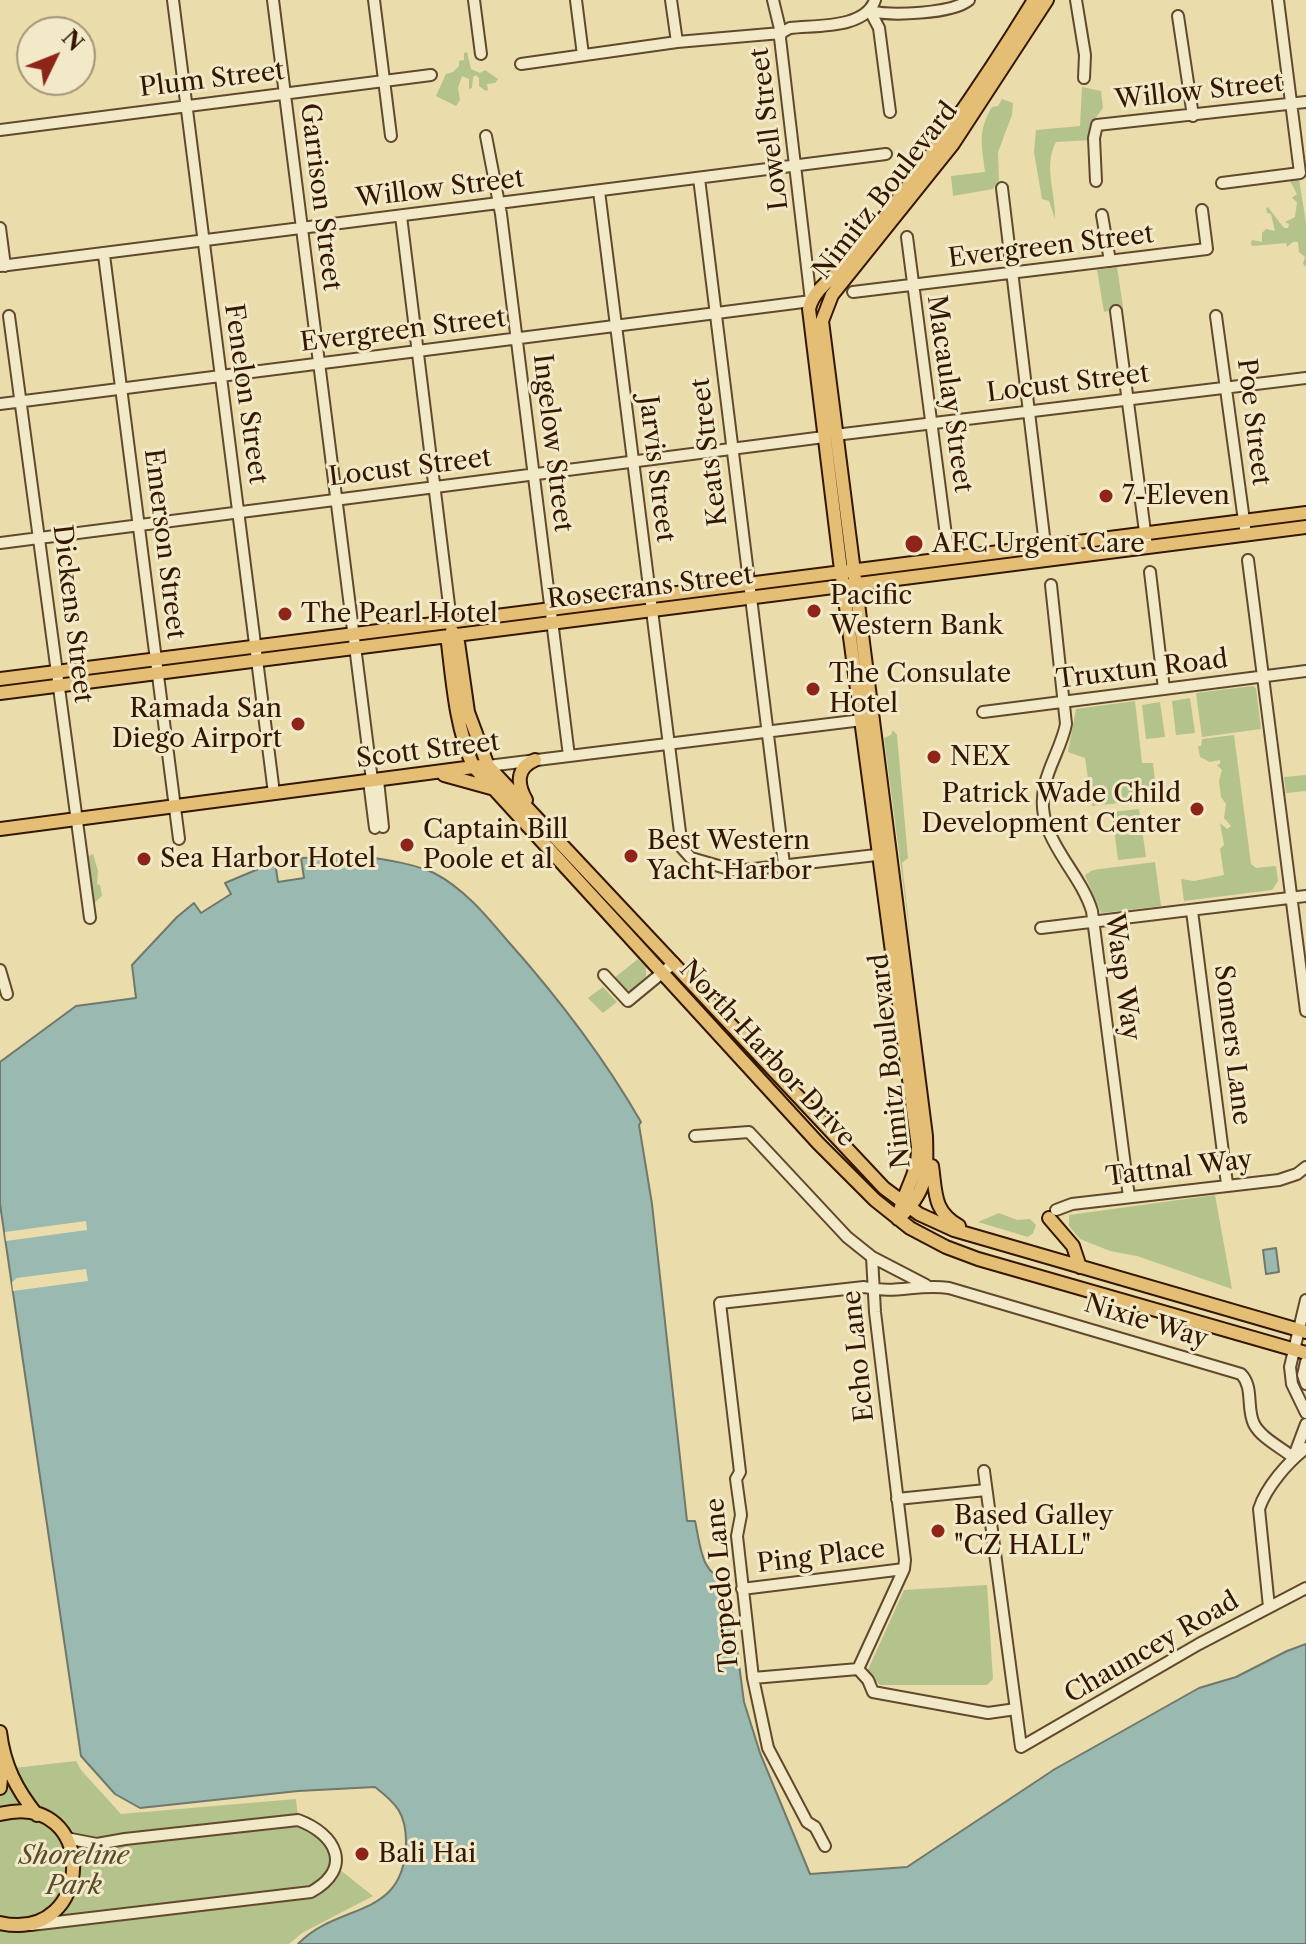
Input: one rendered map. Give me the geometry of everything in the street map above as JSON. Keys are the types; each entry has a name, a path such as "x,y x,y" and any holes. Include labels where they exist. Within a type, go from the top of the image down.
{"main road":[{"name":"Nimitz Boulevard","path":"830,436 812,345 811,301 851,259 926,163 980,87 1034,0"},
{"name":"Nimitz Boulevard","path":"906,1204 921,1192 927,1172 926,1136 862,720 848,570 830,436 823,316 832,295 953,144 1047,0"},
{"path":"811,301 822,335"},
{"name":"Rosecrans Street","path":"0,679 451,621 652,611 849,585 1046,553 1245,528 1306,513"},
{"name":"Rosecrans Street","path":"1245,528 1306,527"},
{"name":"Rosecrans Street","path":"0,693 453,635 650,596 949,558 1046,553"},
{"name":"Nimitz Boulevard","path":"849,585 918,1147 915,1175 898,1219"},
{"name":"North Harbor Drive","path":"451,621 453,635 458,642 470,719 488,766 860,1165 906,1204 938,1223 975,1236 1302,1331"},
{"name":"North Harbor Drive","path":"453,635 448,643 455,706 461,739 473,766 852,1179 898,1219 936,1242 978,1259 1300,1351"},
{"path":"535,760 523,768 519,779 524,797 535,813"},
{"name":"Scott Street","path":"0,829 488,766"},
{"path":"425,774 456,777 493,789"},
{"path":"926,1136 939,1209 948,1220 975,1236"},
{"path":"1052,1214 1073,1246 1080,1267"},
{"path":"0,1732 4,1757 20,1794 37,1815"},
{"path":"0,1788 4,1757"},
{"path":"0,1814 21,1811 54,1824 66,1838 75,1864 71,1892 54,1914 29,1926 0,1923"}],"street":[{"name":"Fenelon Street","path":"173,0 274,793"},
{"name":"Garrison Street","path":"273,0 379,827"},
{"path":"374,0 391,136"},
{"path":"474,0 481,54"},
{"path":"576,0 583,55"},
{"path":"671,0 677,42"},
{"name":"Lowell Street","path":"773,0 781,33 811,301"},
{"path":"872,5 887,15 948,8 969,0"},
{"path":"1076,0 1085,55 1084,78"},
{"path":"1222,183 1300,173 1278,0"},
{"path":"521,64 677,42 781,33 790,28 855,20 872,5"},
{"path":"872,5 879,28 890,112"},
{"path":"1178,16 1193,116"},
{"name":"Plum Street","path":"0,130 431,75"},
{"name":"Willow Street","path":"1096,181 1094,138 1097,125 1306,102"},
{"name":"Ingelow Street","path":"486,136 499,204 569,756"},
{"name":"Willow Street","path":"2,266 886,154"},
{"name":"Keats Street","path":"699,178 784,864"},
{"path":"1002,188 1046,553"},
{"name":"Jarvis Street","path":"599,191 682,848 691,858 736,871 784,864"},
{"name":"Evergreen Street","path":"853,292 1207,249 1202,210"},
{"path":"1102,215 1110,261"},
{"path":"401,216 451,621"},
{"path":"0,228 2,266"},
{"name":"Macaulay Street","path":"907,237 949,558"},
{"name":"Emerson Street","path":"104,255 179,839"},
{"name":"Evergreen Street","path":"0,404 811,301"},
{"path":"1116,311 1146,541"},
{"name":"Dickens Street","path":"9,316 90,918"},
{"name":"Poe Street","path":"1216,316 1245,528"},
{"name":"Locust Street","path":"0,543 732,448 1306,378"},
{"path":"1248,560 1306,1011"},
{"path":"1150,572 1164,689"},
{"name":"Wasp Way","path":"1051,585 1066,724 1062,745 1045,785 1044,808 1048,834 1088,899 1094,922 1129,1197"},
{"name":"Truxtun Road","path":"983,712 1306,671"},
{"name":"Scott Street","path":"488,766 862,720"},
{"path":"784,864 789,867 884,854"},
{"path":"1041,928 1306,896"},
{"name":"Somers Lane","path":"1192,911 1227,1184"},
{"path":"604,975 628,1001 674,963"},
{"path":"0,970 7,994"},
{"name":"Echo Lane","path":"695,1136 749,1132 847,1237 872,1257 904,1569 858,1669"},
{"name":"Tattnal Way","path":"1052,1214 1072,1204 1279,1180 1297,1174 1306,1167"},
{"path":"872,1257 932,1286"},
{"path":"873,1289 884,1292 932,1286"},
{"name":"Nixie Way","path":"932,1286 1079,1324 1241,1374 1247,1381 1252,1422 1294,1458"},
{"name":"Torpedo Lane","path":"825,1846 815,1827 807,1822 768,1748 753,1678 737,1536 741,1515 736,1479 740,1472 720,1303 864,1287 873,1289"},
{"path":"1306,1300 1300,1351 1290,1367 1291,1379 1306,1413"},
{"path":"1306,1362 1303,1375 1306,1384"},
{"path":"1294,1458 1306,1424"},
{"path":"1269,1607 1259,1509 1294,1458 1306,1448"},
{"path":"753,1678 858,1669 873,1692 988,1713 1016,1709 984,1471"},
{"path":"897,1499 986,1490"},
{"name":"Ping Place","path":"742,1589 904,1569"},
{"name":"Chauncey Road","path":"1016,1709 1021,1747 1199,1644 1306,1588"},
{"path":"29,1926 311,1892 323,1886 335,1869 333,1847 323,1832 298,1820 108,1843 66,1838"}],"green space":[{"path":"467,52 471,69 480,73 485,70 498,79 495,83 487,84 486,91 479,86 476,75 469,89 469,79 462,76 458,88 460,100 456,106 436,96 446,74 459,66 459,61 464,60 464,53"},
{"path":"1082,87 1101,91 1103,108 1094,120 1092,140 1056,142 1052,151 1050,170 1055,219 1049,201 1042,199 1034,152 1036,130 1080,126"},
{"path":"1002,99 1013,103 1012,115 998,152 999,180 993,189 953,196 951,176 985,172 982,131 992,107 998,106"},
{"path":"1296,176 1306,223 1306,267 1298,242 1287,247 1286,243 1252,246 1251,243 1252,240 1262,242 1262,233 1266,229 1275,231 1271,214 1267,213 1268,207 1284,228 1288,228 1289,224 1285,222 1295,217 1297,202 1292,198 1297,194 1289,179"},
{"path":"1117,267 1123,307 1104,312 1097,270"},
{"path":"1256,688 1261,729 1202,737 1196,693"},
{"path":"1190,698 1195,733 1176,735 1172,701"},
{"path":"1135,701 1142,763 1153,763 1157,799 1148,800 1145,790 1139,790 1138,801 1092,806 1085,758 1068,752 1076,709"},
{"path":"1160,702 1165,737 1146,739 1142,705"},
{"path":"893,730 897,735 908,858 902,863 912,951 884,738 891,735"},
{"path":"1234,735 1251,864 1256,868 1276,866 1278,881 1272,890 1184,901 1181,879 1194,881 1224,875 1220,823 1227,829 1231,826 1224,818 1226,804 1221,797 1219,781 1222,770 1217,765 1220,760 1210,762 1200,757 1198,746 1201,746 1202,739"},
{"path":"1306,775 1306,791 1286,793 1284,777"},
{"path":"1139,809 1146,857 1118,860 1112,812"},
{"path":"93,854 102,896 93,904 87,857"},
{"path":"1155,862 1161,906 1101,913 1085,875 1093,870"},
{"path":"638,959 646,967 646,976 632,990 625,991 613,979"},
{"path":"603,987 617,1002 603,1013 588,998"},
{"path":"1215,1195 1232,1289 1137,1256 1110,1251 1080,1239 1069,1226 1069,1215"},
{"path":"999,1213 1017,1220 1030,1219 1036,1225 1033,1233 1028,1237 978,1222"},
{"path":"987,1585 993,1679 987,1685 880,1685 867,1672 904,1590"},
{"name":"Shoreline Park","path":"76,1761 121,1814 296,1799 298,1818 318,1828 339,1869 373,1896 302,1933 289,1944 0,1944 0,1796 5,1769"}],"water":[{"path":"362,856 408,864 434,873 473,902 561,1004 611,1073 641,1122 687,1521 695,1521 707,1566 728,1582 744,1702 760,1753 810,1874 907,1867 1055,1769 1199,1688 1236,1677 1306,1644 1306,1944 298,1944 332,1921 382,1898 394,1885 403,1867 406,1832 399,1810 383,1793 375,1787 298,1791 140,1808 115,1794 81,1756 0,1204 0,1062 76,1006 136,998 132,965 194,903 201,913 231,894 225,883 275,862 278,882 304,878 301,858"},
{"path":"1276,1248 1279,1272 1266,1274 1263,1250"}],"pier":[{"path":"86,1221 87,1230 6,1241 5,1232"},
{"path":"86,1269 88,1281 13,1291 12,1282 17,1278"}],"place":[{"name":"7-Eleven","path":"1106,496"},
{"name":"AFC Urgent Care","path":"914,544"},
{"name":"Pacific Western Bank","path":"814,611"},
{"name":"The Pearl Hotel","path":"285,614"},
{"name":"The Consulate Hotel","path":"813,689"},
{"name":"Ramada San Diego Airport","path":"298,724"},
{"name":"NEX","path":"934,757"},
{"name":"Patrick Wade Child Development Center","path":"1197,809"},
{"name":"Captain Bill Poole et al","path":"407,845"},
{"name":"Best Western Yacht Harbor","path":"631,856"},
{"name":"Sea Harbor Hotel","path":"144,859"},
{"name":"Based Galley \"CZ HALL\"","path":"938,1531"},
{"name":"Bali Hai","path":"362,1854"}]}
